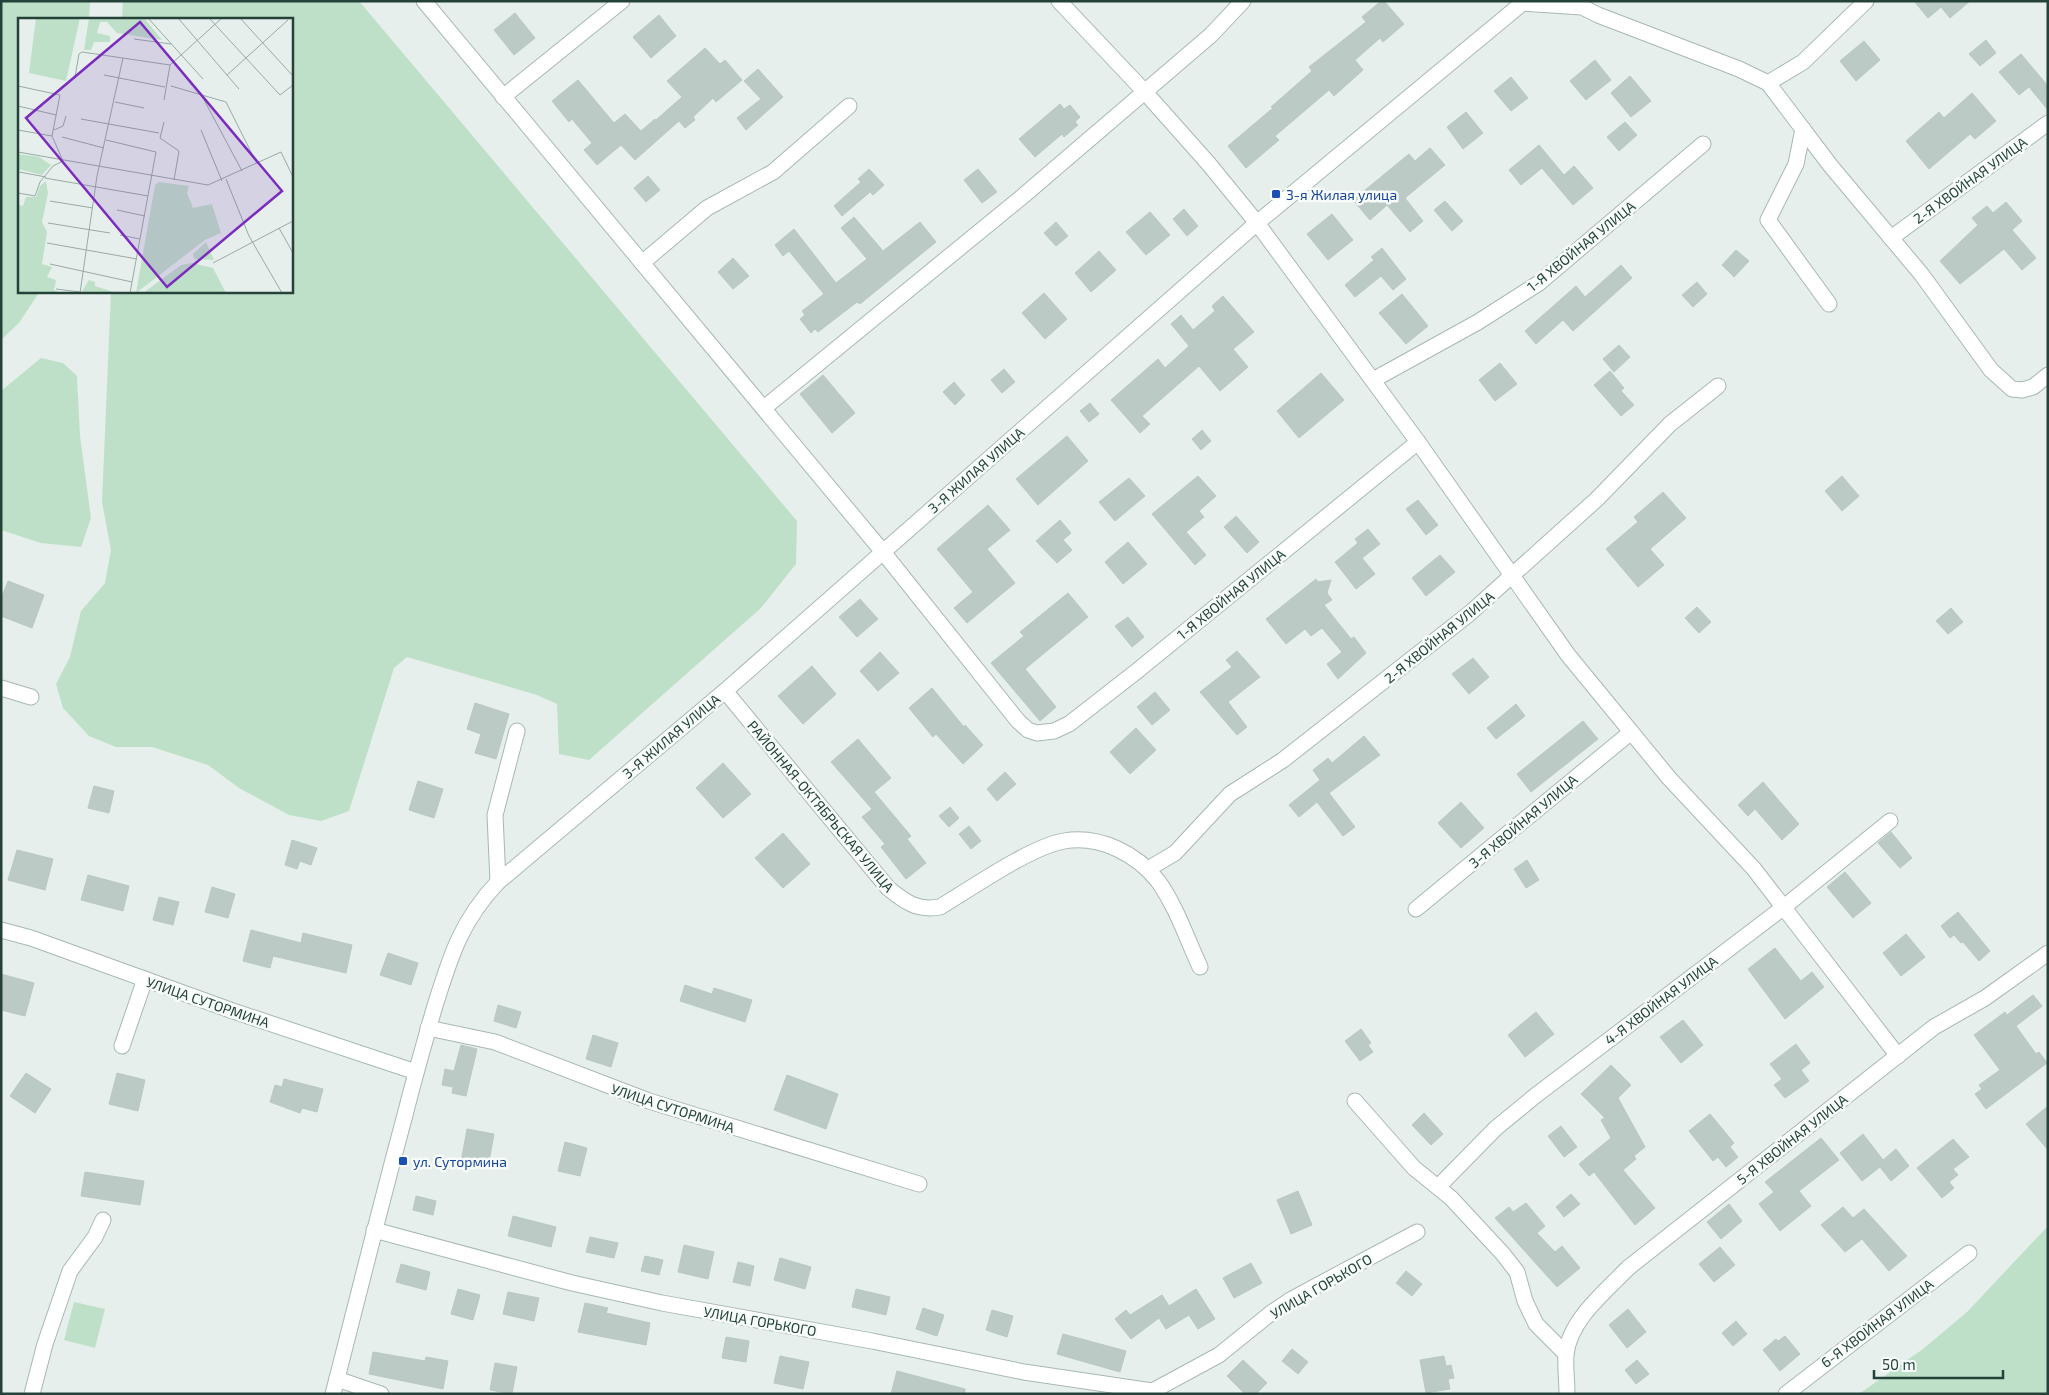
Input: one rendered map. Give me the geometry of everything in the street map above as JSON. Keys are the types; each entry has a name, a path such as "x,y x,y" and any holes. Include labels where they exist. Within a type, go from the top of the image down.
{"street":[{"path":"424,1 883,552"},
{"path":"503,97 622,1"},
{"path":"1059,1 1144,91 1208,164 1257,224 1418,442 1568,655 1630,732 1726,837 1784,907 1898,1056"},
{"path":"764,408 1024,196 1211,35 1243,1"},
{"path":"1768,83 1804,62 1866,1"},
{"path":"1523,2 1582,6 1598,15 1739,69 1768,83 1830,165 1892,238 1991,370 2012,389 2022,390 2033,387 2048,375"},
{"name":"3-Я ЖИЛАЯ УЛИЦА","path":"498,882 725,691 1257,224 1523,2"},
{"path":"642,263 707,208 772,172 849,106"},
{"name":"2-Я ХВОЙНАЯ УЛИЦА","path":"1892,238 2048,123"},
{"path":"1803,129 1796,164 1768,220 1830,304"},
{"name":"1-Я ХВОЙНАЯ УЛИЦА","path":"1373,380 1478,322 1539,283 1703,144"},
{"name":"2-Я ХВОЙНАЯ УЛИЦА","path":"1148,869 1175,853 1230,794 1283,760 1383,683 1513,576 1596,499 1670,424 1718,386"},
{"name":"1-Я ХВОЙНАЯ УЛИЦА","path":"883,552 1018,721 1028,730 1037,733 1054,731 1069,724 1138,671 1418,442"},
{"path":"1,688 31,697"},
{"name":"РАЙОННАЯ-ОКТЯБРЬСКАЯ УЛИЦА","path":"725,691 888,888 915,907 926,909 940,907 1039,849 1064,841 1082,840 1107,844 1135,858 1148,869 1167,897 1200,967"},
{"path":"381,1394 335,1386 416,1072 453,948 467,920 482,898 498,882 495,815 517,731"},
{"name":"3-Я ХВОЙНАЯ УЛИЦА","path":"1416,909 1630,732"},
{"name":"4-Я ХВОЙНАЯ УЛИЦА","path":"1438,1186 1496,1128 1535,1096 1784,907 1890,822"},
{"name":"УЛИЦА СУТОРМИНА","path":"1,930 31,938 416,1072"},
{"name":"5-Я ХВОЙНАЯ УЛИЦА","path":"1566,1354 1575,1330 1586,1314 1628,1268 1934,1027 1985,998 2048,953"},
{"path":"122,1046 145,979"},
{"name":"УЛИЦА СУТОРМИНА","path":"428,1028 495,1042 630,1094 919,1184"},
{"path":"1355,1101 1414,1168 1438,1186 1503,1254 1517,1272 1525,1302 1536,1324 1566,1354 1567,1394"},
{"path":"32,1394 70,1271 95,1237 103,1220"},
{"name":"УЛИЦА ГОРЬКОГО","path":"374,1230 572,1283 662,1303 872,1341 1024,1372 1150,1392 1218,1355 1271,1313 1292,1299 1416,1232"},
{"name":"6-Я ХВОЙНАЯ УЛИЦА","path":"1786,1394 1969,1253"}],"green space":[{"path":"1,1 90,1 89,18 18,18 18,292 39,292 19,323 1,340"},
{"path":"123,1 359,1 797,521 796,564 761,608 589,760 559,754 557,704 537,695 407,657 394,668 349,811 321,821 289,815 239,788 208,765 152,747 116,747 89,736 63,708 56,684 70,657 81,611 105,583 111,550 102,502 111,292 292,292 292,18 122,18"},
{"path":"41,358 63,363 77,376 80,436 91,518 81,547 41,543 1,530 1,391"},
{"path":"2048,1226 2048,1394 1859,1394 1923,1349 1967,1312"},
{"path":"74,1302 105,1309 95,1348 64,1340"}],"building":[{"path":"1381,1 1384,1 1404,24 1383,42 1380,38 1355,60 1363,70 1334,96 1329,90 1275,136 1279,140 1246,168 1228,146 1273,108 1271,107 1312,71 1309,67 1366,22 1362,17"},
{"path":"1914,1 1970,1 1950,18 1941,7 1928,18"},
{"path":"515,13 535,38 514,55 494,30"},
{"path":"659,15 676,36 651,58 633,37"},
{"path":"1986,40 1996,53 1980,66 1969,54"},
{"path":"1864,41 1880,60 1856,81 1840,61"},
{"path":"705,48 720,64 725,60 742,80 716,102 713,98 693,117 695,120 685,128 679,121 635,160 621,145 597,165 584,150 592,143 572,119 569,122 552,101 578,80 614,123 625,114 641,131 682,97 667,81"},
{"path":"2021,54 2048,86 2048,110 2029,87 2019,95 1999,72"},
{"path":"1595,60 1611,80 1586,100 1570,81"},
{"path":"758,69 783,97 746,130 737,118 761,99 744,81"},
{"path":"1630,76 1651,101 1631,117 1611,93"},
{"path":"1511,77 1528,98 1511,111 1494,91"},
{"path":"1972,93 1996,121 1975,139 1970,134 1929,169 1906,141 1939,112 1944,118"},
{"path":"1060,104 1064,109 1070,105 1080,117 1075,122 1078,125 1064,137 1062,134 1035,157 1019,139"},
{"path":"1466,112 1483,133 1463,149 1447,127"},
{"path":"1625,122 1637,135 1619,151 1607,137"},
{"path":"1539,145 1564,175 1574,166 1593,188 1573,205 1542,168 1521,185 1509,170"},
{"path":"1430,148 1445,165 1405,198 1423,221 1410,232 1387,205 1370,220 1353,200 1409,154 1415,161"},
{"path":"869,169 884,185 873,195 870,192 842,216 834,206 861,182 858,179"},
{"path":"978,169 997,192 982,203 964,180"},
{"path":"648,176 660,190 646,202 634,188"},
{"path":"1445,201 1463,221 1452,231 1434,210"},
{"path":"2006,202 2022,221 2012,230 2036,258 2022,270 2004,249 1960,284 1940,261 1978,225 1972,218 1987,206 1993,213"},
{"path":"1184,209 1198,226 1187,236 1173,219"},
{"path":"1150,212 1170,235 1146,255 1126,232"},
{"path":"1332,214 1353,240 1328,260 1307,234"},
{"path":"854,217 883,251 920,222 936,242 860,304 857,302 818,332 815,329 811,333 800,319 805,315 802,311 824,294 789,251 783,256 775,245 794,229 836,283 867,259 841,228"},
{"path":"1056,222 1068,236 1056,246 1044,233"},
{"path":"1382,248 1406,279 1393,290 1381,276 1355,297 1345,285 1374,260 1371,257"},
{"path":"1736,250 1749,261 1734,277 1722,265"},
{"path":"1099,251 1116,270 1091,292 1075,273"},
{"path":"733,258 749,276 733,289 718,272"},
{"path":"1621,265 1632,278 1573,331 1563,320 1536,344 1525,331 1576,286 1585,297"},
{"path":"1697,282 1707,294 1693,307 1682,295"},
{"path":"1044,293 1067,319 1045,339 1022,313"},
{"path":"1402,294 1428,326 1406,344 1379,313"},
{"path":"1223,296 1254,332 1233,349 1248,367 1220,391 1199,366 1142,416 1150,424 1140,433 1111,400 1158,359 1165,368 1189,346 1171,324 1181,315 1193,330 1215,311 1212,306"},
{"path":"1619,345 1630,357 1614,372 1603,359"},
{"path":"1500,363 1517,384 1495,401 1479,380"},
{"path":"1004,369 1015,382 1002,393 991,380"},
{"path":"1610,371 1624,388 1621,391 1634,405 1621,416 1594,385"},
{"path":"1321,373 1344,400 1299,438 1277,411"},
{"path":"823,375 855,413 832,433 800,394"},
{"path":"954,382 965,395 955,405 943,392"},
{"path":"1090,403 1099,414 1089,422 1080,411"},
{"path":"1202,430 1211,441 1201,450 1192,439"},
{"path":"1067,436 1088,461 1038,505 1016,479"},
{"path":"1198,476 1216,496 1199,511 1204,517 1186,532 1206,555 1195,565 1152,514"},
{"path":"1842,476 1859,496 1842,511 1825,491"},
{"path":"1129,478 1145,496 1115,521 1099,502"},
{"path":"1663,492 1686,518 1650,549 1664,565 1638,587 1606,549 1638,522 1634,517"},
{"path":"1418,500 1438,525 1426,535 1406,509"},
{"path":"988,505 1010,530 987,549 1015,583 967,623 954,608 973,592 937,549"},
{"path":"1236,516 1259,542 1247,553 1224,527"},
{"path":"1060,520 1071,533 1063,540 1072,550 1057,563 1036,541"},
{"path":"1368,529 1380,544 1362,558 1375,574 1356,589 1335,562 1358,543 1355,539"},
{"path":"1128,542 1147,564 1123,584 1105,562"},
{"path":"1440,555 1455,572 1426,596 1412,578"},
{"path":"1316,579 1318,582 1331,580 1327,593 1332,600 1324,605 1351,639 1354,637 1366,653 1338,679 1327,664 1342,652 1322,628 1311,636 1305,629 1286,644 1266,619"},
{"path":"8,581 44,595 32,628 1,616 1,599"},
{"path":"1068,593 1088,617 1025,669 1056,707 1040,721 991,663 1024,636 1020,632"},
{"path":"860,599 878,619 857,637 839,617"},
{"path":"1697,607 1711,622 1699,633 1685,618"},
{"path":"1951,608 1963,622 1948,634 1936,621"},
{"path":"1128,617 1144,637 1132,647 1115,626"},
{"path":"1237,651 1260,677 1228,702 1247,727 1237,735 1200,692 1232,667 1226,660"},
{"path":"880,652 899,673 878,691 860,671"},
{"path":"1473,658 1489,677 1469,694 1452,674"},
{"path":"812,666 836,694 803,724 778,696"},
{"path":"932,688 964,727 965,725 983,745 963,764 936,734 933,737 909,708"},
{"path":"1155,692 1170,710 1152,725 1137,707"},
{"path":"475,703 509,714 496,759 475,753 481,734 467,729"},
{"path":"1516,704 1525,716 1496,739 1487,728"},
{"path":"1583,721 1598,739 1531,792 1517,774"},
{"path":"1136,728 1156,750 1130,774 1110,752"},
{"path":"1364,736 1380,755 1329,793 1355,827 1343,836 1317,802 1299,817 1289,805 1320,780 1313,770 1328,758 1332,763"},
{"path":"858,739 891,778 874,792 911,836 907,839 926,863 906,879 881,847 885,844 862,817 872,809 831,762"},
{"path":"723,763 751,794 723,818 696,788"},
{"path":"1005,772 1016,784 997,801 987,789"},
{"path":"418,781 443,789 434,818 409,810"},
{"path":"1763,782 1799,824 1782,840 1755,809 1748,816 1738,805"},
{"path":"94,786 114,791 109,813 88,808"},
{"path":"1461,802 1484,828 1461,848 1438,823"},
{"path":"950,807 959,818 949,827 939,816"},
{"path":"969,826 981,841 971,849 959,834"},
{"path":"1891,832 1912,858 1900,868 1878,843"},
{"path":"783,833 810,864 783,888 755,858"},
{"path":"292,840 317,848 311,865 300,861 297,869 285,865"},
{"path":"17,850 53,859 45,890 8,880"},
{"path":"1527,860 1539,880 1526,888 1514,869"},
{"path":"1845,872 1871,903 1853,918 1827,887"},
{"path":"88,875 129,886 123,911 81,900"},
{"path":"212,887 235,894 228,918 205,912"},
{"path":"159,897 179,902 173,925 153,920"},
{"path":"1958,912 1990,951 1979,961 1963,942 1961,943 1954,935 1950,938 1941,926"},
{"path":"251,930 301,943 303,933 352,945 346,973 273,956 270,968 243,961"},
{"path":"1906,934 1925,957 1901,976 1883,953"},
{"path":"1775,948 1801,981 1812,972 1824,987 1785,1019 1748,969"},
{"path":"388,953 418,963 411,985 380,975"},
{"path":"1,974 34,983 25,1016 1,1010"},
{"path":"685,985 712,994 714,988 752,1000 745,1022 680,1001"},
{"path":"2033,995 2042,1006 2016,1026 2036,1054 2039,1052 2047,1063 1986,1109 1975,1094 1982,1089 1979,1085 2000,1070 1974,1035 2005,1012 2007,1015"},
{"path":"498,1005 521,1012 516,1028 494,1021"},
{"path":"1536,1012 1554,1034 1525,1057 1508,1035"},
{"path":"1683,1020 1703,1045 1681,1063 1660,1037"},
{"path":"1361,1029 1371,1043 1368,1045 1373,1052 1360,1061 1345,1041"},
{"path":"593,1035 618,1043 611,1067 586,1059"},
{"path":"1796,1044 1810,1063 1801,1070 1809,1081 1785,1098 1774,1085 1782,1079 1770,1064"},
{"path":"461,1045 477,1049 466,1096 452,1093 453,1087 442,1085 445,1069 454,1071"},
{"path":"1611,1065 1631,1085 1618,1098 1645,1147 1634,1156 1636,1159 1623,1170 1655,1208 1635,1225 1594,1172 1589,1176 1579,1164 1611,1138 1601,1120 1605,1118 1581,1094"},
{"path":"26,1073 51,1089 35,1113 10,1096"},
{"path":"117,1073 145,1080 138,1111 109,1104"},
{"path":"787,1075 838,1094 826,1129 774,1110"},
{"path":"284,1079 323,1089 317,1112 302,1108 300,1113 270,1102 275,1085 282,1087"},
{"path":"2048,1106 2048,1150 2026,1124"},
{"path":"1424,1113 1443,1134 1431,1145 1412,1125"},
{"path":"1710,1114 1734,1143 1730,1147 1738,1157 1726,1167 1718,1157 1713,1161 1689,1131"},
{"path":"1561,1126 1577,1147 1564,1157 1548,1136"},
{"path":"467,1129 494,1134 488,1167 461,1162"},
{"path":"1863,1134 1883,1160 1896,1149 1909,1166 1891,1181 1880,1167 1862,1181 1840,1153"},
{"path":"1821,1138 1839,1160 1799,1191 1811,1206 1780,1231 1759,1204 1774,1192 1765,1182"},
{"path":"1953,1139 1969,1157 1953,1169 1958,1175 1949,1182 1954,1188 1942,1198 1917,1168"},
{"path":"565,1142 587,1148 580,1176 558,1171"},
{"path":"85,1172 144,1181 140,1205 81,1196"},
{"path":"1298,1191 1312,1225 1291,1234 1277,1200"},
{"path":"1571,1194 1580,1204 1564,1217 1556,1207"},
{"path":"416,1196 436,1201 433,1215 413,1210"},
{"path":"1526,1203 1545,1226 1537,1233 1555,1252 1562,1246 1580,1268 1557,1287 1495,1218 1509,1207 1513,1212"},
{"path":"1729,1204 1742,1221 1721,1239 1707,1222"},
{"path":"1843,1207 1853,1218 1864,1209 1907,1256 1889,1271 1862,1239 1845,1252 1821,1225"},
{"path":"513,1216 556,1227 551,1247 508,1236"},
{"path":"590,1237 618,1243 614,1258 586,1252"},
{"path":"684,1245 714,1252 708,1279 678,1272"},
{"path":"1720,1247 1735,1265 1714,1282 1699,1264"},
{"path":"645,1256 663,1260 659,1275 641,1271"},
{"path":"780,1258 811,1267 805,1289 774,1280"},
{"path":"738,1262 754,1266 750,1286 733,1282"},
{"path":"1251,1263 1262,1283 1234,1298 1223,1278"},
{"path":"401,1264 430,1272 426,1290 396,1282"},
{"path":"1406,1271 1422,1284 1412,1296 1396,1283"},
{"path":"458,1289 480,1295 473,1320 451,1314"},
{"path":"856,1289 890,1297 886,1315 852,1307"},
{"path":"1196,1289 1215,1319 1198,1329 1189,1315 1166,1329 1159,1318 1131,1339 1115,1319 1126,1310 1130,1315 1162,1295 1169,1306"},
{"path":"508,1292 539,1298 534,1321 503,1314"},
{"path":"585,1303 608,1308 606,1313 650,1323 646,1345 578,1332"},
{"path":"923,1308 944,1315 937,1336 916,1329"},
{"path":"1628,1309 1646,1332 1627,1348 1609,1325"},
{"path":"992,1310 1013,1316 1007,1337 986,1330"},
{"path":"1736,1321 1747,1334 1733,1346 1722,1333"},
{"path":"1063,1334 1126,1351 1120,1372 1057,1354"},
{"path":"1785,1336 1800,1354 1780,1371 1763,1350 1776,1339 1778,1341"},
{"path":"726,1337 749,1341 746,1362 722,1358"},
{"path":"1292,1349 1308,1362 1298,1374 1282,1361"},
{"path":"373,1352 425,1361 426,1357 448,1361 443,1389 369,1374"},
{"path":"780,1356 809,1362 803,1389 774,1383"},
{"path":"1444,1356 1446,1366 1451,1365 1454,1378 1448,1379 1450,1389 1426,1393 1420,1360"},
{"path":"1243,1360 1267,1383 1256,1394 1245,1394 1227,1376"},
{"path":"1637,1360 1649,1374 1636,1384 1625,1370"},
{"path":"495,1363 517,1367 512,1394 490,1390"},
{"path":"897,1371 965,1389 965,1394 891,1394"}],"place":[{"name":"3-я Жилая улица","path":"1276,194"},
{"name":"ул. Сутормина","path":"403,1161"}]}
